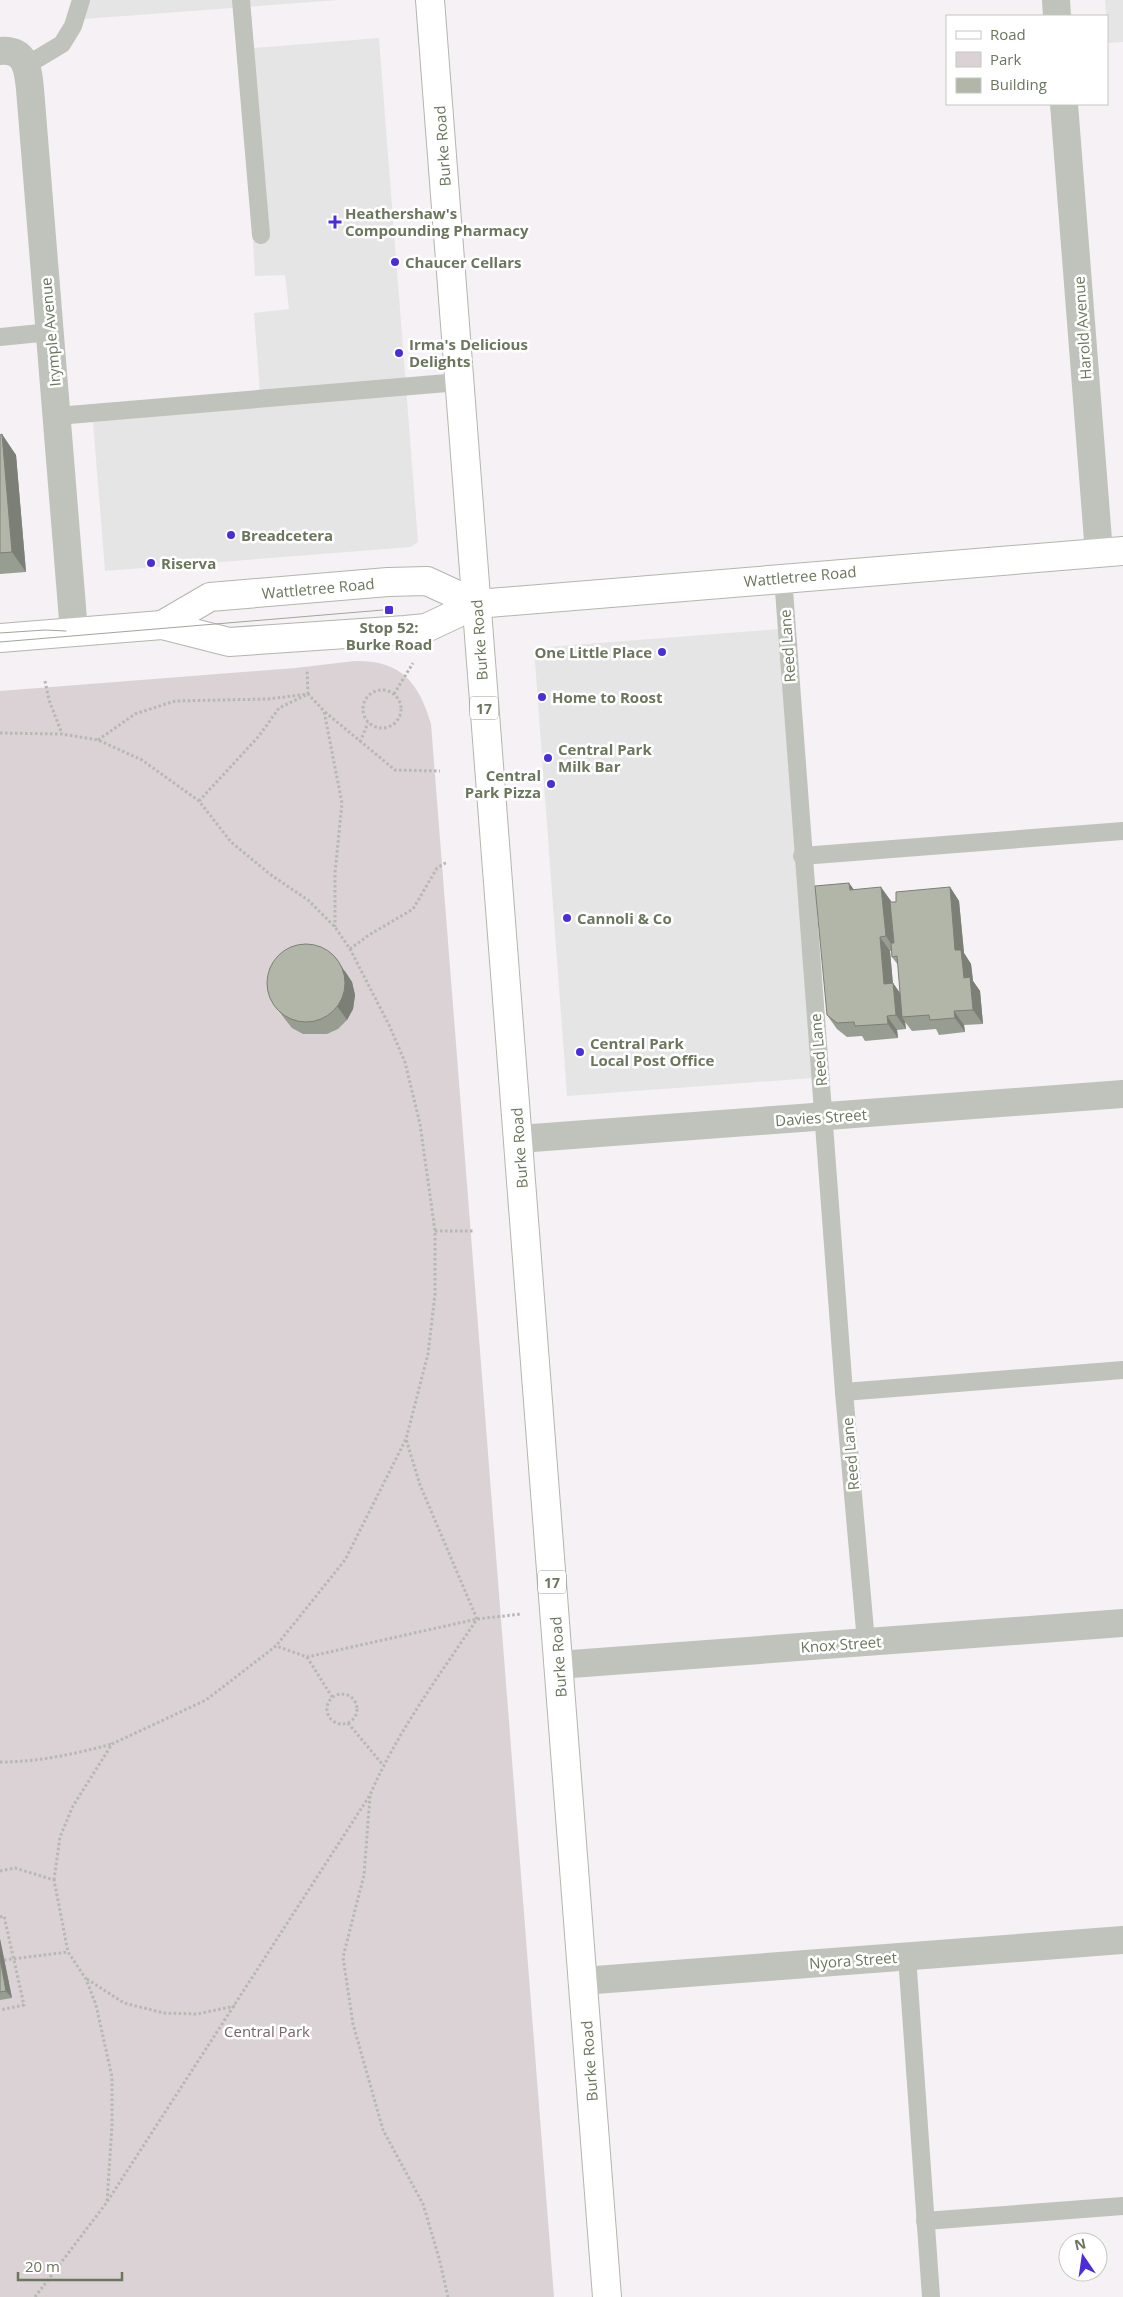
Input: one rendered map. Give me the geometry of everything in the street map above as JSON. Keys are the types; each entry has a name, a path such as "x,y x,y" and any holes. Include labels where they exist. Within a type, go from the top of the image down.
{"main road":[{"name":"Burke Road","path":"430,0 607,2297"},
{"name":"Wattletree Road","path":"0,638 162,625 229,642 426,628 477,604 1111,552"},
{"name":"Wattletree Road","path":"162,625 210,597 388,582 427,580 477,604"}],"street":[{"path":"1056,0 1057,15"},
{"path":"0,51 18,55 27,65"},
{"name":"Irymple Avenue","path":"27,65 74,632"},
{"name":"Harold Avenue","path":"1064,105 1111,552"},
{"name":"Davies Street","path":"519,1140 1123,1094"},
{"name":"Knox Street","path":"558,1665 1123,1623"},
{"name":"Nyora Street","path":"582,1981 1123,1940"}],"lane":[{"path":"27,65 62,44 73,26 81,0"},
{"path":"241,0 260,235"},
{"path":"0,337 50,332"},
{"path":"57,416 459,382"},
{"name":"Reed Lane","path":"782,578 844,1392 866,1642"},
{"path":"802,856 1123,831"},
{"path":"844,1392 1123,1370"},
{"path":"907,1956 931,2297"},
{"path":"925,2221 1123,2206"}],"path":[{"path":"394,694 413,663"},
{"path":"307,666 308,694 324,711 395,770 440,771"},
{"path":"45,680 49,700 62,734"},
{"path":"377,691 394,694 400,704 400,716 397,721 386,728 380,728 368,722 363,711 366,699 377,691"},
{"path":"98,740 136,714 175,700 268,699 308,694"},
{"path":"199,801 259,736 279,708 308,694"},
{"path":"324,711 342,803 335,873 335,928"},
{"path":"360,742 368,722"},
{"path":"0,733 62,734 98,740 142,760 199,801 232,842 271,875 308,900 335,928 350,949 389,1025 405,1062 421,1132 435,1231 435,1294 428,1354 406,1440 345,1560 276,1646 206,1700 112,1744 57,1758 27,1762 0,1762"},
{"path":"350,949 369,934 413,910 437,868 447,862"},
{"path":"435,1231 475,1231"},
{"path":"406,1440 420,1485 477,1619"},
{"path":"276,1646 307,1657 477,1619 554,1611"},
{"path":"35,2297 107,2202 235,2006 370,1795 383,1765 415,1713 477,1619"},
{"path":"307,1657 332,1697"},
{"path":"341,1693 355,1700 357,1710 353,1720 348,1723 334,1722 328,1715 327,1705 332,1697 341,1693"},
{"path":"348,1723 383,1765"},
{"path":"107,2202 112,2126 112,2077 96,2005 86,1979 68,1952 54,1880 60,1837 73,1806 112,1744"},
{"path":"370,1795 364,1876 343,1957 353,2024 383,2130 422,2204 439,2258 448,2297"},
{"path":"0,1871 16,1868 54,1880"},
{"path":"0,1917 4,1916 24,2005 0,2010"},
{"path":"4,1960 68,1952"},
{"path":"86,1979 124,2003 164,2013 197,2014 235,2006"}],"shaded area":[{"path":"81,0 339,0 83,19"},
{"path":"1105,0 1123,0 1123,42 1108,43 1108,15 1106,15"},
{"path":"379,38 418,542 411,547 105,571 93,422 261,407 254,313 289,309 285,275 255,276 253,241 269,239 253,48"},
{"path":"779,629 813,1078 567,1096 534,648"}],"green space":[{"name":"Central Park","path":"355,661 384,665 396,669 405,676 414,685 420,696 431,724 554,2297 0,2297 0,691 295,668"}],"building":[{"path":"2,434 12,552 0,553 0,435"},
{"path":"849,883 850,890 881,887 886,936 880,937 884,984 893,983 896,1015 887,1016 888,1024 855,1026 854,1022 837,1023 827,1015 815,886"},
{"path":"950,887 955,950 961,950 964,978 970,977 973,1010 954,1011 955,1018 930,1020 929,1015 902,1017 897,956 892,957 891,943 894,943 890,902 896,902 896,892"},
{"path":"306,944 321,947 333,956 342,968 345,983 342,998 333,1010 321,1019 306,1022 291,1019 279,1010 270,998 267,983 270,968 279,956 291,947"},
{"path":"0,1958 6,1991 0,1992"}],"tram line":[{"path":"0,642 395,609"},
{"path":"0,633 45,630 66,631"}],"place":[{"name":"Heathershaw's Compounding Pharmacy","path":"335,222"},
{"name":"Chaucer Cellars","path":"395,262"},
{"name":"Irma's Delicious Delights","path":"399,353"},
{"name":"Breadcetera","path":"231,535"},
{"name":"Riserva","path":"151,563"},
{"name":"Stop 52: Burke Road","path":"389,610"},
{"name":"One Little Place","path":"662,652"},
{"name":"Home to Roost","path":"542,697"},
{"name":"Central Park Milk Bar","path":"548,758"},
{"name":"Central Park Pizza","path":"551,784"},
{"name":"Cannoli & Co","path":"567,918"},
{"name":"Central Park Local Post Office","path":"580,1052"}]}
